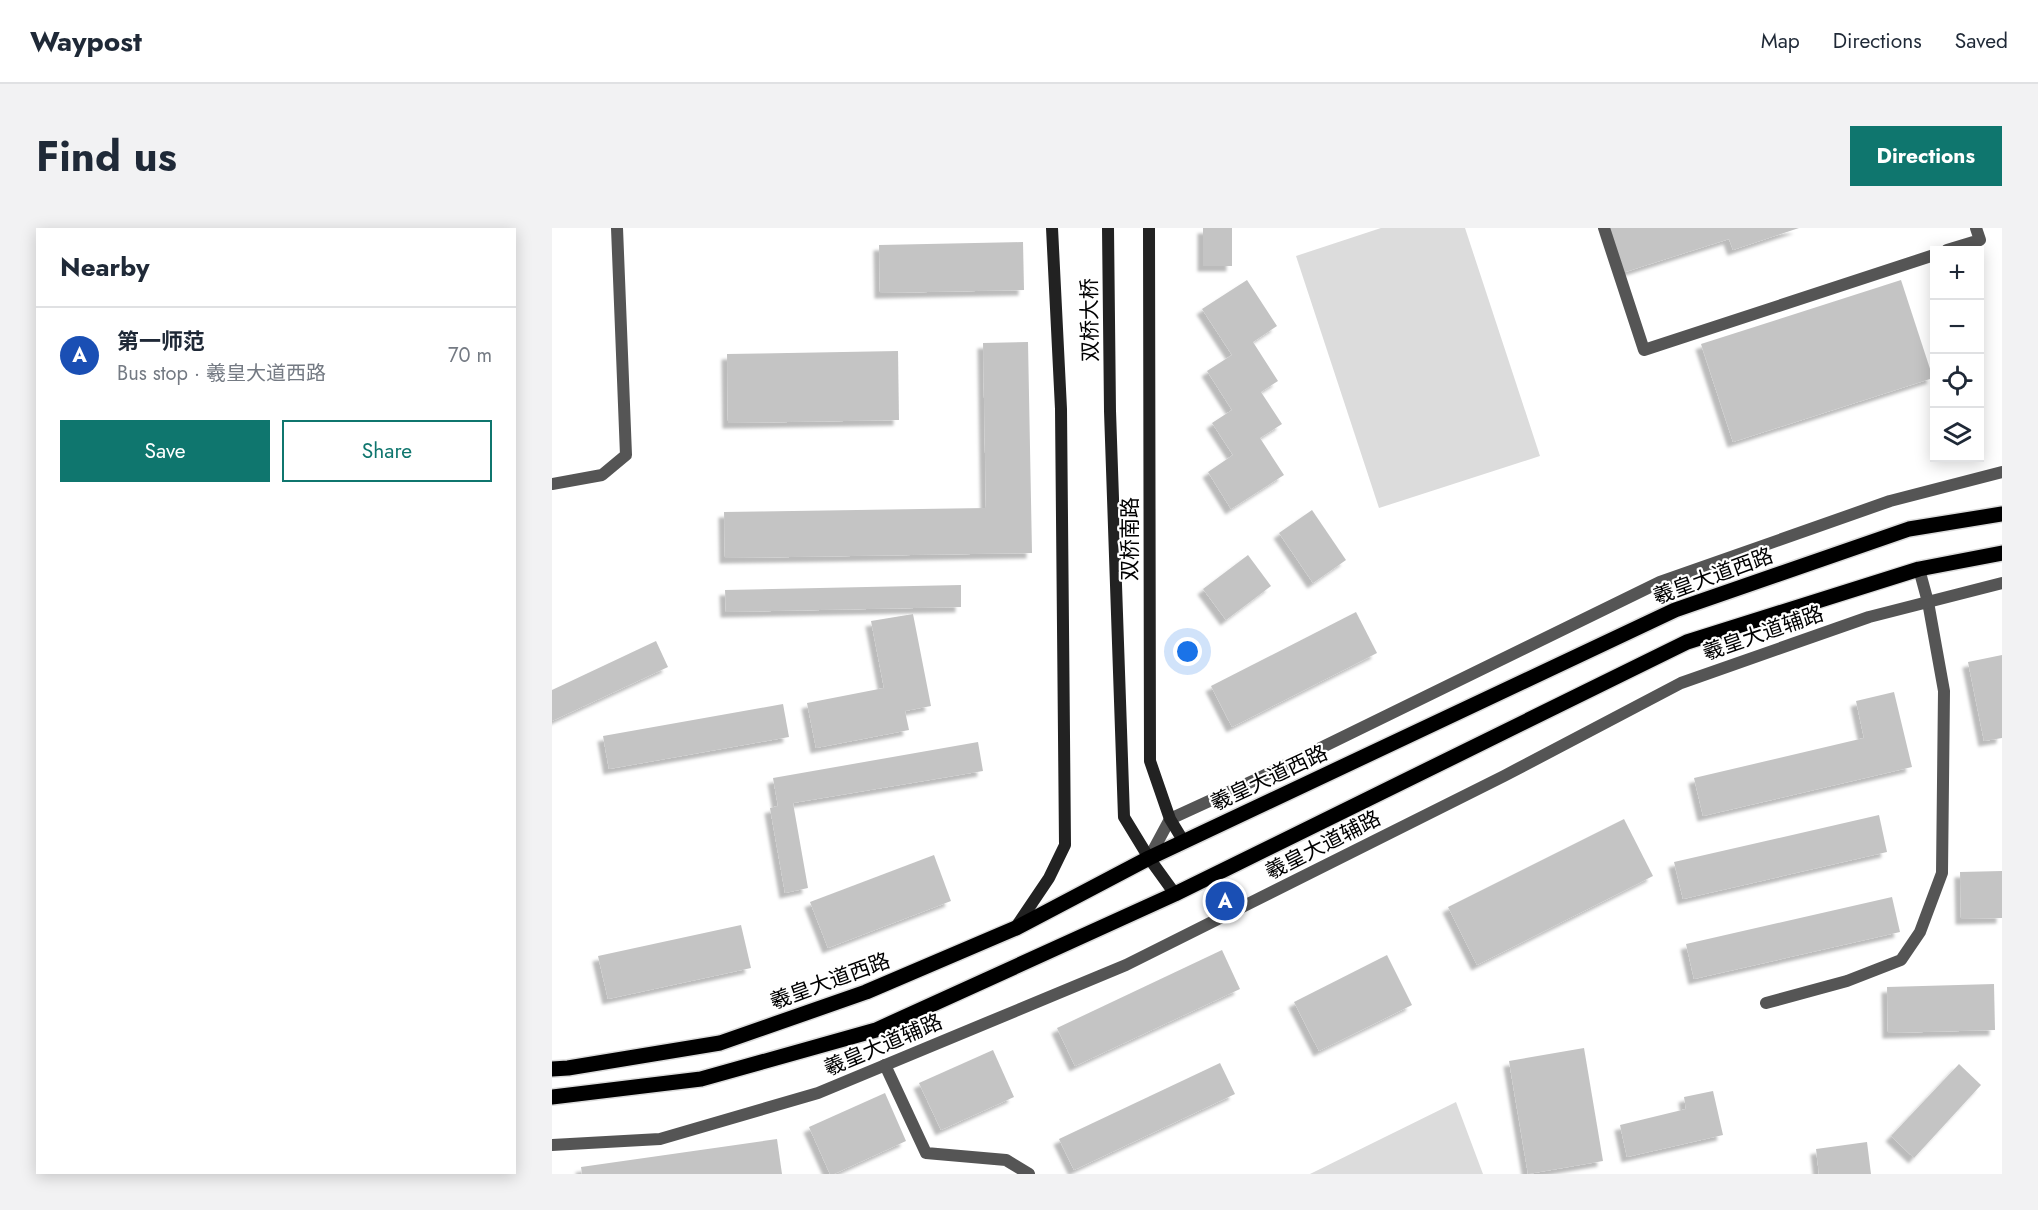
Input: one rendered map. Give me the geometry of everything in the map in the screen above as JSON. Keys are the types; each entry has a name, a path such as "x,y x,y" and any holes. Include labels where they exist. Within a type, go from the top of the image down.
{"main road":[{"name":"羲皇大道西路","path":"552,1069 720,1043 866,992 1016,928 1149,858 1676,610 1910,529 2002,514"},
{"path":"552,1097 701,1079 876,1030 1175,894 1687,642 1919,569 2002,553"}],"street":[{"path":"552,484 602,475 627,455 617,228"},
{"path":"1016,928 1049,878 1065,845 1061,409 1052,228"},
{"name":"双桥大桥","path":"1108,228 1110,411 1124,817 1175,894"},
{"name":"双桥南路","path":"1149,228 1150,761 1170,819 1184,842"},
{"path":"1604,228 1644,350 1930,257"},
{"path":"1960,246 1980,240 1976,228"},
{"path":"1149,858 1170,819 1255,780 1660,582 1890,501 2002,472"},
{"path":"1766,1003 1846,981 1901,960 1920,932 1942,873 1944,691 1928,602 1919,569"},
{"name":"羲皇大道辅路","path":"552,1145 660,1139 818,1093 1126,965 1514,771 1682,683 1869,617 2002,583"},
{"path":"885,1065 927,1153 1006,1160 1029,1174"}],"shaded area":[{"path":"1381,228 1465,228 1540,456 1379,508 1296,256"},
{"path":"1456,1102 1483,1174 1310,1174"}],"building":[{"path":"1203,228 1232,228 1232,266 1203,266"},
{"path":"1607,228 1799,228 1733,250 1729,239 1622,273"},
{"path":"1023,242 1024,290 880,293 879,245"},
{"path":"1247,280 1277,326 1253,342 1278,381 1261,392 1282,424 1260,438 1284,475 1231,509 1208,472 1233,455 1212,423 1232,410 1207,371 1232,355 1202,309"},
{"path":"1901,280 1930,369 1930,379 1733,442 1701,344"},
{"path":"1028,342 1032,553 725,558 724,512 986,508 983,343"},
{"path":"898,351 899,420 728,423 727,354"},
{"path":"1312,510 1346,560 1313,583 1279,533"},
{"path":"1248,555 1271,586 1226,620 1203,589"},
{"path":"961,585 961,607 726,612 725,590"},
{"path":"1356,612 1377,653 1232,727 1211,686"},
{"path":"913,614 931,706 905,711 909,730 816,748 807,703 884,688 871,621"},
{"path":"656,641 668,667 552,721 552,690"},
{"path":"2002,655 2002,738 1984,741 1968,662"},
{"path":"1894,692 1912,767 1703,816 1694,778 1864,738 1856,701"},
{"path":"783,704 789,737 609,769 603,736"},
{"path":"978,742 983,771 793,803 808,888 785,893 770,808 778,806 773,778"},
{"path":"1879,815 1887,852 1683,899 1674,862"},
{"path":"1624,819 1653,876 1477,965 1448,907"},
{"path":"934,855 951,901 828,948 810,902"},
{"path":"2002,871 2002,918 1961,919 1960,872"},
{"path":"1892,897 1900,932 1694,979 1686,944"},
{"path":"741,925 751,968 608,999 598,956"},
{"path":"1222,950 1240,989 1075,1066 1057,1028"},
{"path":"1387,955 1412,1005 1319,1051 1294,1002"},
{"path":"1994,984 1995,1030 1888,1033 1887,987"},
{"path":"1584,1048 1603,1161 1528,1174 1509,1061"},
{"path":"993,1050 1014,1097 941,1130 919,1083"},
{"path":"1220,1063 1235,1094 1074,1170 1059,1139"},
{"path":"1959,1064 1981,1085 1914,1158 1891,1136"},
{"path":"1713,1091 1723,1135 1627,1157 1620,1125 1686,1109 1684,1097"},
{"path":"885,1093 906,1141 830,1174 809,1127"},
{"path":"777,1139 782,1174 582,1174 581,1167"},
{"path":"1867,1142 1871,1174 1819,1174 1816,1149"}],"place":[{"name":"第一师范","path":"1225,901"}]}
